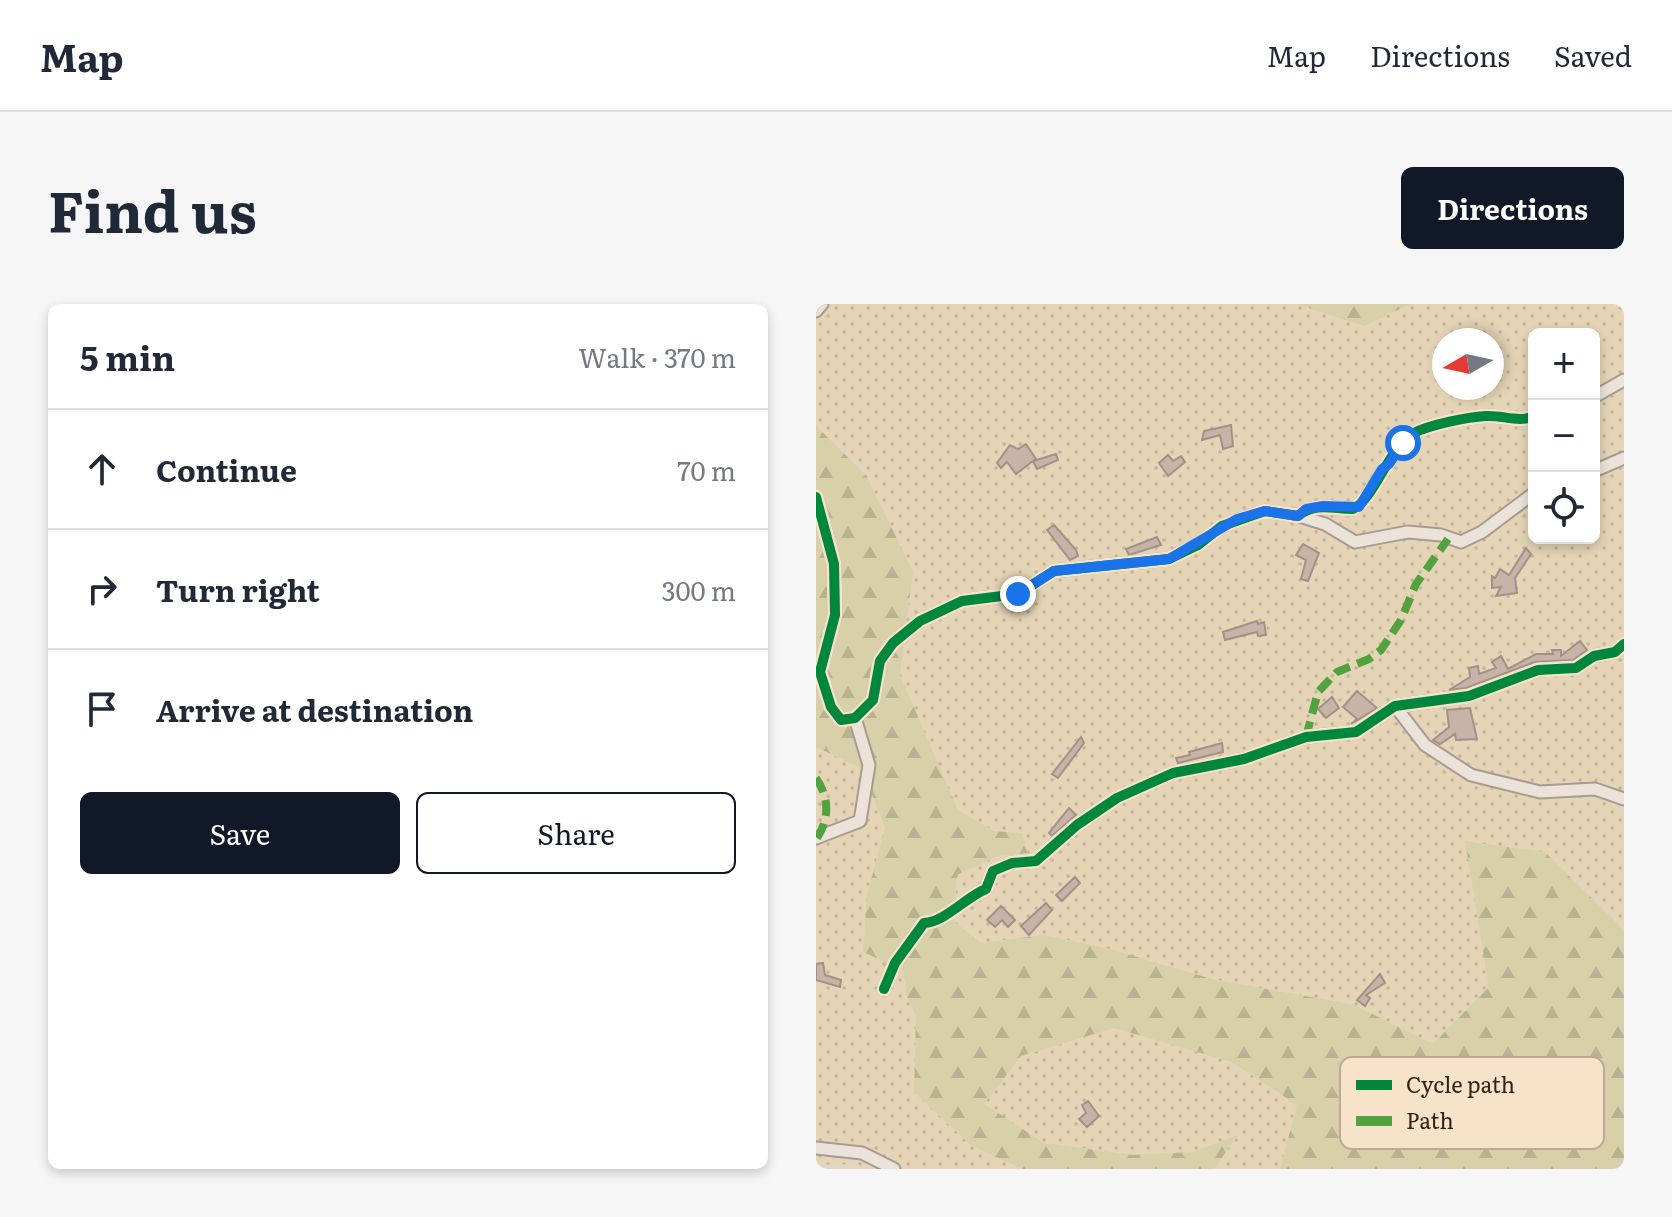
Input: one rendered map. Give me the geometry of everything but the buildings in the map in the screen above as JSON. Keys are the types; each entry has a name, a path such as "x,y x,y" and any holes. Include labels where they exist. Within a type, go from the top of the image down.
{"street":[{"path":"816,311 822,304"},
{"path":"1600,394 1624,380"},
{"path":"1296,515 1323,506 1359,507 1382,469 1407,438 1419,431 1484,416 1528,418"},
{"path":"1600,468 1624,458"},
{"path":"816,497 834,564 835,615 820,672 831,707 841,720 855,718 873,700 880,661 893,643 920,621 962,601 1018,594 1054,571 1169,559 1198,545 1229,522 1265,511 1296,515 1325,524 1355,542 1408,532 1441,535 1461,542 1482,532 1528,498"},
{"path":"884,989 895,963 924,923 932,923 968,896 986,889 993,871 1012,863 1036,861 1077,825 1117,798 1196,766 1244,759 1306,737 1356,732 1395,706 1469,696 1538,670 1576,668 1594,656 1615,652 1624,644"},
{"path":"1395,706 1425,745 1471,775 1540,792 1595,789 1624,799"},
{"path":"816,838 860,821 869,765 855,718"},
{"path":"816,1148 862,1153 894,1169"}],"shaded area":[{"path":"816,304 1296,304 1364,326 1411,304 1624,304 1624,930 1545,852 1489,987 1433,1044 1354,1005 1212,979 1106,948 1044,935 980,943 953,921 957,875 997,856 1028,852 1021,833 994,831 958,810 900,675 913,572 866,475 816,426"},
{"path":"816,747 861,768 885,828 867,895 904,970 907,998 916,1015 914,1092 972,1146 1023,1169 869,1169 856,1164 816,1165"},
{"path":"1114,1028 1232,1062 1297,1105 1280,1169 1214,1169 1236,1136 1192,1152 1133,1155 1044,1143 983,1104 1021,1056"}],"green space":[{"path":"1296,304 1411,304 1364,326"},
{"path":"816,426 866,475 913,572 900,675 958,810 994,831 1022,833 1028,853 997,856 957,875 953,921 981,943 1044,935 1106,948 1212,979 1354,1005 1433,1044 1489,987 1465,841 1545,852 1624,930 1624,1169 1280,1169 1297,1105 1232,1062 1114,1028 1021,1056 984,1104 1044,1143 1133,1155 1192,1152 1238,1135 1214,1169 1023,1169 972,1146 914,1092 916,1015 907,998 903,970 863,952 867,895 885,827 861,768 816,747"}],"marked path":[{"path":"1306,737 1318,692 1337,672 1369,659 1381,650 1401,620 1416,584 1448,539"},
{"path":"816,778 826,808 817,838"}],"cycle path":[{"path":"816,497 834,564 835,615 820,672 831,707 841,720 855,718 873,700 880,661 893,643 920,621 962,601 1018,594 1054,571 1169,559 1198,545 1222,526 1265,511 1298,516 1324,507 1353,509 1368,495 1405,439 1414,433 1469,418 1528,418"},
{"path":"884,989 895,963 924,923 948,914 986,889 993,871 1012,863 1036,861 1077,825 1117,798 1173,773 1244,759 1306,737 1356,732 1395,706 1469,696 1538,670 1576,668 1594,656 1615,652 1624,644"}],"route":[{"path":"1018,594 1054,571 1135,565 1169,559 1198,545 1229,522 1265,511 1298,516 1306,509 1323,506 1359,507 1382,469 1403,443"}]}
